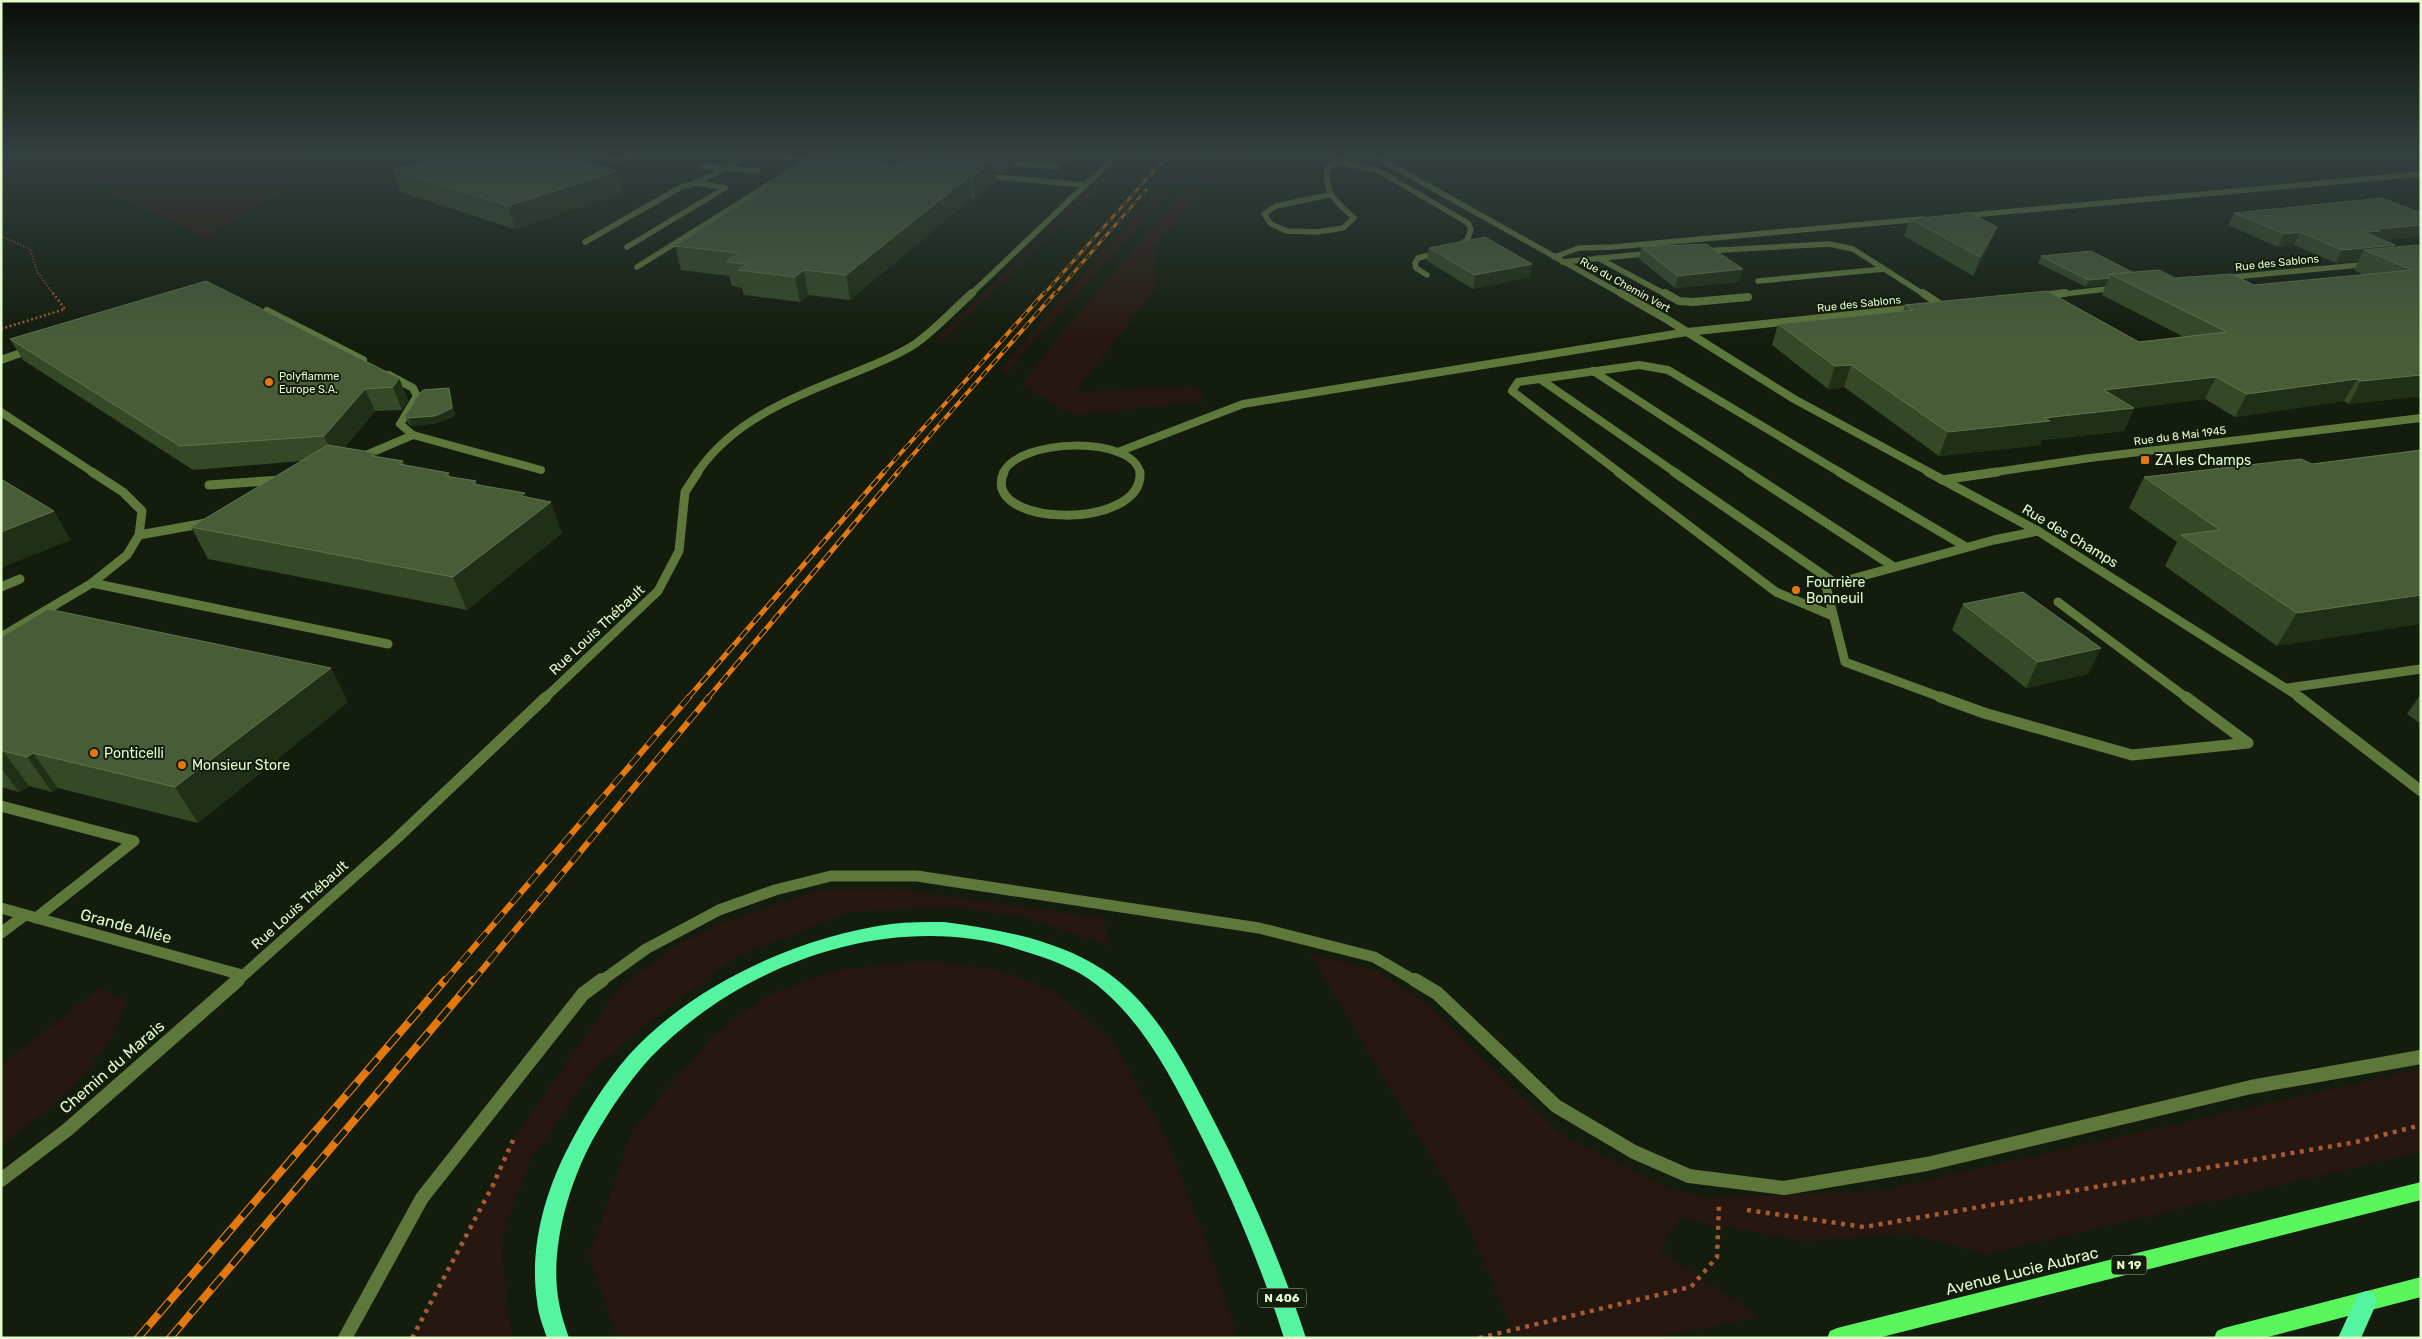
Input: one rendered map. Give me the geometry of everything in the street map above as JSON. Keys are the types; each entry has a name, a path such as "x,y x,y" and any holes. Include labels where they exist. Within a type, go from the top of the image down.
{"highway":[{"name":"N 406","path":"558,1338 548,1306 546,1256 555,1203 568,1166 594,1118 625,1074 656,1040 688,1015 718,993 762,968 799,952 839,940 881,932 930,928 968,930 999,936 1034,946 1061,957 1100,978 1150,1029 1178,1072 1238,1190 1269,1259 1295,1338"},
{"path":"2349,1338 2366,1302"}],"main road":[{"name":"Avenue Lucie Aubrac","path":"1838,1338 2421,1191"},
{"path":"2224,1338 2421,1286"}],"street":[{"path":"585,242 631,215"},
{"path":"627,247 679,215"},
{"path":"637,267 719,215"},
{"name":"Rue Louis Thébault","path":"242,976 395,840 658,591 679,551 686,492 708,457 724,440 790,398 885,360 915,344 980,286 1053,215"},
{"path":"1265,215 1272,224 1287,231 1317,232 1343,228 1354,218 1351,215"},
{"path":"1427,276 1416,268 1415,263 1418,258 1455,248 1467,240 1471,230 1468,222 1457,215"},
{"name":"Rue du Chemin Vert","path":"1481,215 1687,332"},
{"path":"1958,216 1964,215"},
{"path":"1554,257 1579,248 1614,248 1928,219"},
{"path":"1693,251 1829,244 1853,250 1941,305"},
{"path":"1562,262 1664,253"},
{"path":"1598,258 1679,301 1693,302 1748,297"},
{"name":"Rue des Sablons","path":"2215,279 2382,263"},
{"path":"1758,281 1884,269"},
{"path":"2029,297 2127,287"},
{"path":"1931,306 1951,304"},
{"path":"259,307 368,363"},
{"name":"Rue des Sablons","path":"1118,452 1243,404 1687,332 1922,307"},
{"name":"Rue des Champs","path":"1687,332 1794,399 2038,531 2288,688 2419,789"},
{"path":"1,360 42,345"},
{"path":"1833,616 1776,592 1512,391 1518,382 1639,365 1668,370 1966,548"},
{"path":"1593,370 1894,567"},
{"path":"384,372 413,388 417,396 400,424 413,435 541,470"},
{"path":"1540,379 1835,584"},
{"path":"1,412 123,492 142,511 138,535 127,555 92,583 1,637"},
{"name":"Rue du 8 Mai 1945","path":"1942,480 2090,458 2421,418"},
{"path":"374,465 352,461 413,435"},
{"path":"1076,444 1098,446 1118,452 1132,460 1139,470 1140,482 1133,493 1119,503 1100,511 1077,515 1054,515 1032,511 1014,504 1004,494 1000,483 1004,472 1014,461 1046,448 1076,444"},
{"path":"208,485 291,481"},
{"path":"138,535 213,522"},
{"path":"2038,531 1966,548 1826,586 1844,662 1984,713 2132,755 2248,743 2058,602"},
{"path":"1,587 20,579"},
{"path":"92,583 388,644"},
{"path":"2288,688 2421,669"},
{"path":"1,806 134,841 30,917 1,933"},
{"path":"346,1338 422,1198 583,994 646,949 719,910 775,890 831,876 917,876 1148,910 1259,928 1374,957 1437,993 1556,1106 1634,1152 1689,1176 1784,1188 1927,1164 2251,1087 2421,1057"},
{"name":"Grande Allée","path":"1,908 242,976"},
{"name":"Chemin du Marais","path":"1,1180 67,1130 242,976"}],"path":[{"path":"1,236 30,249 38,273 65,309 1,329"},
{"path":"1737,1208 1864,1227 2356,1142 2421,1125"},
{"path":"412,1338 493,1185 514,1138"},
{"path":"1479,1338 1691,1287 1717,1257 1717,1206 1727,1207"}],"shaded area":[{"path":"158,215 243,215 206,239"},
{"path":"1063,215 1071,215 944,339 939,336"},
{"path":"1134,215 1149,215 1052,323 1046,326 1005,375 1001,368"},
{"path":"1163,215 1182,215 1155,247 1155,290 1074,393 1197,386 1205,401 1073,415 1022,385 1056,340"},
{"path":"895,889 1103,918 1110,946 1026,917 951,907 850,912 735,957 640,1029 594,1069 531,1159 501,1237 507,1307 513,1338 415,1338 514,1138 620,987 680,943 723,923 819,890"},
{"path":"1310,953 1377,971 1431,1007 1561,1135 1672,1190 1709,1197 1879,1191 2421,1069 2421,1152 1986,1254 1907,1233 1805,1241 1680,1218 1660,1251 1759,1317 1652,1338 1516,1338 1460,1206"},
{"path":"926,961 998,970 1055,991 1115,1045 1168,1142 1211,1255 1238,1338 618,1338 589,1256 633,1130 711,1038 768,995 839,970"},
{"path":"100,988 127,1002 108,1044 72,1088 1,1147 1,1065"}],"building":[{"path":"723,215 921,215 846,275 804,270 795,277 738,270 747,264 726,262 739,253 675,246"},
{"path":"1945,215 1975,215 1997,227 1980,257 1910,219"},
{"path":"2240,215 2421,215 2421,225 2376,229 2380,231 2364,232 2395,245 2342,250 2300,232 2284,234"},
{"path":"1485,237 1532,264 1475,275 1429,248"},
{"path":"1706,244 1743,269 1678,276 1641,247"},
{"path":"2418,245 2421,247 2421,375 2361,381 2357,379 2247,394 2216,377 2104,390 2134,408 2044,418 2050,421 1948,432 1851,365 1835,366 1778,324 1913,310 1905,305 2047,291 2139,342 2227,332 2110,274 2159,270 2175,278 2231,274 2254,285 2412,270 2364,250"},
{"path":"2091,251 2132,272 2110,274 2109,278 2089,280 2041,256"},
{"name":"Polyflamme Europe S.A.","path":"206,281 399,378 393,387 365,389 324,436 180,446 10,339"},
{"path":"449,388 452,408 435,416 408,418 405,416 415,401 413,401 423,390"},
{"path":"328,445 376,453 372,456 403,461 399,464 449,473 445,476 476,481 473,484 525,493 521,496 551,502 453,577 191,527"},
{"path":"2421,450 2421,595 2297,613 2181,535 2220,530 2144,477 2301,459 2312,464"},
{"path":"1,479 54,511 1,532"},
{"path":"2023,592 2101,648 2038,662 1963,604"},
{"path":"48,609 331,668 175,787 33,753 27,757 1,752 1,637"}],"railway":[{"path":"1043,295 1114,215"},
{"path":"1054,295 1124,215"},
{"path":"883,473 1044,293"},
{"path":"897,473 1055,293"},
{"path":"688,698 884,472"},
{"path":"708,698 898,472"},
{"path":"444,982 689,697"},
{"path":"472,982 709,697"},
{"path":"138,1338 445,980"},
{"path":"170,1338 473,980"}],"place":[{"name":"Polyflamme Europe S.A.","path":"269,382"},
{"name":"ZA les Champs","path":"2145,460"},
{"name":"Fourrière Bonneuil","path":"1796,590"},
{"name":"Ponticelli","path":"94,753"},
{"name":"Monsieur Store","path":"182,765"}]}
